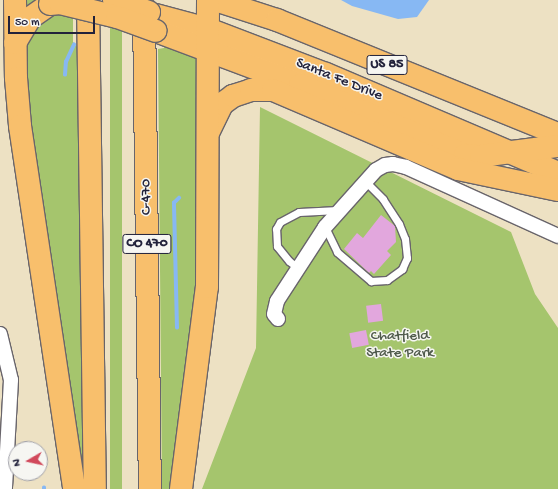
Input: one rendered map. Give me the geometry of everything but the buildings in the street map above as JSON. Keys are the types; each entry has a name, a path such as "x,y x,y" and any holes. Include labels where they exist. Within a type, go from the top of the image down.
{"highway":[{"path":"3,0 8,14 24,157 56,350 74,489"},
{"path":"15,0 16,78"},
{"path":"88,0 95,489"},
{"name":"Santa Fe Drive","path":"114,0 208,40 326,74 510,151 558,173"},
{"path":"180,489 207,287 208,0"},
{"name":"US 85","path":"215,0 277,20 558,134"},
{"path":"261,0 277,20"},
{"path":"15,44 30,18 50,4 60,3 117,17 152,15"},
{"name":"C-470","path":"150,489 152,15"},
{"path":"207,136 222,104 233,96 251,90 272,90 458,169 558,190"},
{"path":"510,151 558,146"}],"street":[{"path":"278,319 274,314 277,301 325,227 376,170 394,164 558,236"},
{"path":"0,334 6,384 5,489"}],"lane":[{"path":"325,227 337,252 371,281 387,280 402,269 407,258 402,231 383,199 366,182"},
{"path":"298,268 288,261 277,246 276,229 280,222 299,212 340,210"}],"green space":[{"path":"23,0 73,0 73,42 77,47 78,70 83,475 31,142 23,48"},
{"path":"110,0 122,0 122,489 110,489"},
{"path":"169,21 203,23 201,254 173,489 162,489 158,49 164,48"},
{"name":"Chatfield State Park","path":"260,107 511,232 535,294 558,328 558,489 202,489 256,348"}],"water":[{"path":"341,0 429,0 417,17 398,19 352,6"}],"waterway":[{"path":"65,75 66,62 74,45"},
{"path":"177,328 174,203 179,198"}]}
